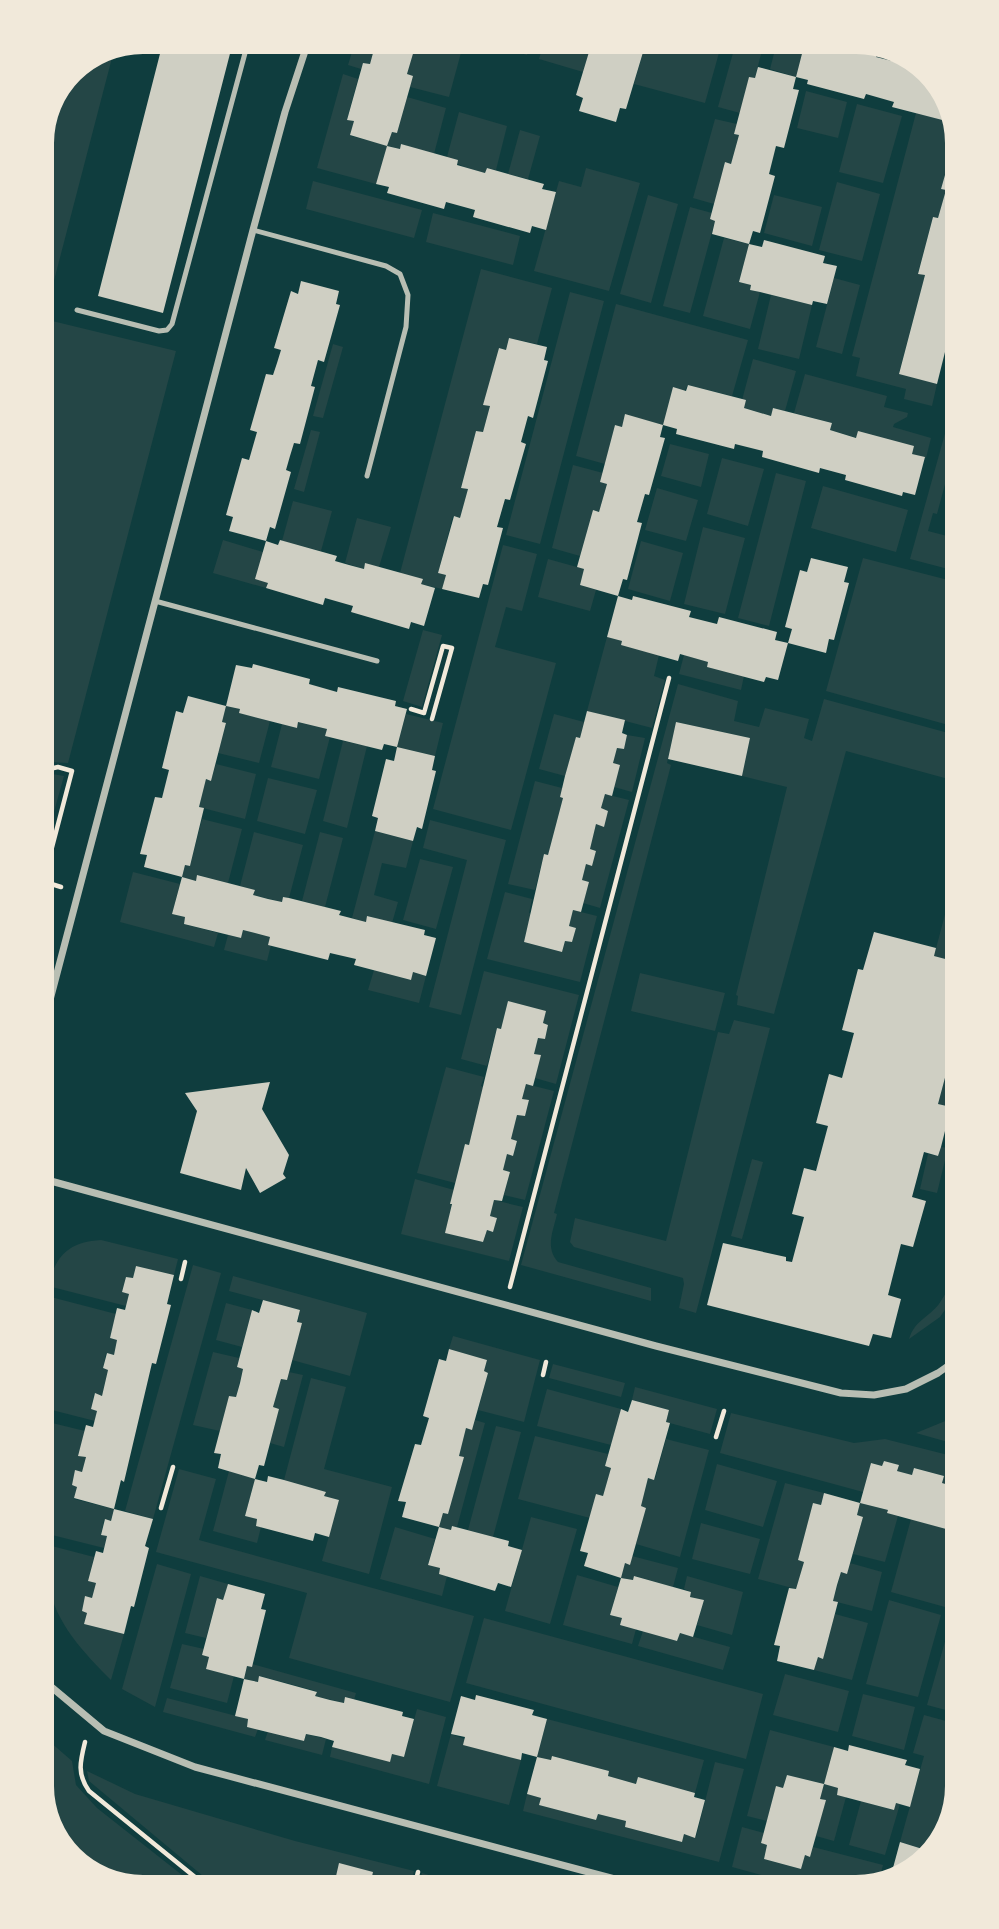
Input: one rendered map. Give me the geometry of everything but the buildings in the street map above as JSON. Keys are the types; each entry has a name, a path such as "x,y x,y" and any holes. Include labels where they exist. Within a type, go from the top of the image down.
{"street":[{"path":"54,985 253,230 285,112 304,54"},
{"path":"54,1182 841,1394 874,1395 906,1389 945,1368"},
{"path":"54,1689 104,1731 195,1767 600,1875"}],"lane":[{"path":"77,310 159,331 167,330 172,324 245,54"},
{"path":"253,230 386,267 400,274 408,295 405,327 368,477"},
{"path":"155,601 377,661"}],"path":[{"path":"411,709 424,713 443,646 452,648 432,719"},
{"path":"505,1305 669,678"},
{"path":"54,768 72,771 54,842"},
{"path":"181,1279 185,1262"},
{"path":"543,1375 546,1362"},
{"path":"716,1437 724,1411"},
{"path":"161,1507 173,1467"},
{"path":"79,1769 80,1779 89,1791 192,1875"}],"shaded area":[{"path":"351,54 373,54 370,64 364,63 361,69 348,65"},
{"path":"413,54 461,54 449,97 410,87 412,76 407,74"},
{"path":"540,54 588,54 583,72 539,59"},
{"path":"643,54 719,54 705,103 634,84"},
{"path":"733,54 761,54 755,78 749,78 740,113 718,107"},
{"path":"774,54 802,54 796,77 770,69"},
{"path":"111,61 54,281 54,137 57,120 73,89 85,76"},
{"path":"343,74 358,79 347,119 354,121 351,136 387,145 392,132 397,133 407,97 446,108 434,154 401,144 400,149 388,146 376,184 317,168"},
{"path":"806,91 847,102 838,138 797,128"},
{"path":"857,104 902,116 883,183 839,172"},
{"path":"459,112 507,126 496,170 487,168 485,173 460,165 447,157"},
{"path":"916,113 941,120 945,143 945,175 941,189 945,190 945,194 938,218 933,217 918,273 925,275 899,373 937,384 932,406 904,399 906,389 856,376 860,358 852,356"},
{"path":"715,119 737,124 734,134 739,135 731,164 725,162 714,204 693,198"},
{"path":"520,130 540,136 528,179 508,174"},
{"path":"586,168 640,183 609,291 534,271 559,181 581,187"},
{"path":"313,181 422,210 414,238 306,209"},
{"path":"837,182 880,194 862,261 819,250"},
{"path":"648,195 678,204 651,303 620,294"},
{"path":"774,195 822,207 812,246 764,233"},
{"path":"690,207 712,213 715,221 690,313 663,306"},
{"path":"433,213 520,236 513,265 426,242"},
{"path":"724,238 749,244 739,282 751,285 750,290 760,292 750,329 703,316"},
{"path":"481,269 552,288 537,344 509,338 506,350 499,348 484,405 490,406 483,432 476,431 461,487 468,489 460,518 453,516 438,573 446,575 442,589 421,584 400,573"},
{"path":"834,278 860,285 842,354 816,347"},
{"path":"570,292 604,301 540,544 506,535"},
{"path":"771,295 812,305 799,359 758,349"},
{"path":"616,304 748,340 732,396 688,385 663,425 626,415 622,427 615,425 605,464 576,456"},
{"path":"54,321 176,351 68,763 54,762"},
{"path":"333,344 343,347 323,418 313,416"},
{"path":"753,359 796,371 785,411 773,408 771,416 744,408 742,400"},
{"path":"805,374 887,396 884,407 908,413 907,417 893,427 931,438 926,458 830,430 832,423 794,413"},
{"path":"311,430 320,432 304,492 294,489"},
{"path":"945,434 945,484 937,514 933,513 928,531 945,535 945,568 910,559"},
{"path":"670,444 709,454 701,487 661,476"},
{"path":"722,458 764,469 748,526 707,514"},
{"path":"573,465 603,473 607,484 599,512 593,510 580,556 552,548"},
{"path":"776,473 806,481 769,626 738,618"},
{"path":"823,486 908,510 896,552 811,528"},
{"path":"657,488 698,500 686,541 645,530"},
{"path":"293,501 332,511 321,551 282,541"},
{"path":"357,518 391,527 379,567 365,564 364,569 345,563"},
{"path":"703,527 745,538 725,614 684,604"},
{"path":"223,540 263,552 268,583 266,588 213,573"},
{"path":"641,541 683,553 670,601 628,589"},
{"path":"503,545 537,554 522,611 506,607 495,647 556,663 511,830 433,809"},
{"path":"863,558 945,579 945,724 826,691"},
{"path":"548,559 584,569 580,585 596,590 590,611 538,597"},
{"path":"423,630 442,635 422,707 403,701"},
{"path":"607,637 622,641 622,645 659,655 654,676 665,680 652,728 587,711"},
{"path":"684,655 708,662 707,667 744,676 741,690 679,674"},
{"path":"678,684 738,701 734,721 759,727 765,708 809,719 804,738 812,741 824,699 945,732 945,778 846,751 774,1014 737,1005 736,995 787,787 742,776 750,738 676,722 667,763 671,765 554,1213 557,1214 551,1239 552,1251 558,1262 651,1288 651,1301 521,1265"},
{"path":"226,706 240,709 240,713 270,721 259,763 218,753 226,724 222,722"},
{"path":"406,714 443,723 435,756 397,747"},
{"path":"554,714 584,722 580,738 576,738 565,776 539,769"},
{"path":"298,722 327,729 325,736 330,737 319,779 271,767 282,724 297,728"},
{"path":"627,735 645,738 632,792 614,787 613,763 617,748 624,749"},
{"path":"343,741 367,746 347,828 323,821"},
{"path":"216,764 256,774 245,819 199,807 206,779 211,780"},
{"path":"54,774 64,776 54,812"},
{"path":"268,778 317,790 305,834 257,821"},
{"path":"535,781 562,788 563,798 548,855 544,854 535,890 508,884"},
{"path":"605,794 629,800 600,908 583,903 589,882 582,880 586,864 592,866 596,851 590,849 596,824 603,826 601,808"},
{"path":"202,819 242,829 228,883 198,875 196,881 182,877 185,865 190,866"},
{"path":"430,820 506,840 461,1015 429,1007 467,860 423,848"},
{"path":"375,831 413,841 406,868 382,863 374,895 398,902 392,923 368,916 366,922 352,918"},
{"path":"254,832 303,845 289,898 283,897 282,902 253,895 254,890 240,886"},
{"path":"320,832 343,838 325,907 302,901"},
{"path":"420,859 453,867 436,929 403,920"},
{"path":"133,872 180,884 172,914 185,917 184,924 218,933 214,947 120,922"},
{"path":"505,892 532,899 524,942 562,952 565,941 572,942 576,928 569,926 573,910 597,916 580,982 487,959"},
{"path":"945,914 945,959 934,956"},
{"path":"243,930 270,937 267,961 224,950 228,935 241,938"},
{"path":"374,970 410,980 413,972 426,976 419,1003 368,990"},
{"path":"484,971 579,995 556,1084 535,1078 540,1055 534,1054 538,1038 545,1039 548,1025 543,1023 545,1011 508,1001 501,1029 497,1028 487,1066 461,1059"},
{"path":"640,973 725,993 715,1031 631,1011"},
{"path":"734,1020 770,1028 696,1313 679,1308 683,1278 574,1247 570,1242 575,1218 666,1241 718,1032 729,1034"},
{"path":"446,1067 484,1077 481,1086 484,1087 469,1145 465,1144 455,1183 417,1173"},
{"path":"945,1078 945,1106 938,1104"},
{"path":"526,1084 554,1091 525,1200 504,1195 510,1172 503,1170 507,1154 513,1156 517,1142 511,1139 517,1115 525,1116 529,1101 522,1099"},
{"path":"941,1147 945,1148 945,1160 937,1193 920,1189 928,1154 938,1156"},
{"path":"752,1159 763,1162 742,1239 731,1236"},
{"path":"415,1179 454,1190 446,1233 483,1242 487,1230 493,1232 497,1218 490,1216 494,1200 523,1207 509,1261 401,1234"},
{"path":"101,1240 178,1259 174,1275 136,1266 133,1278 126,1277 122,1291 129,1294 126,1306 54,1288 54,1269 65,1252 90,1241"},
{"path":"193,1265 221,1273 153,1519 125,1511"},
{"path":"233,1276 367,1313 350,1376 292,1360 300,1310 229,1291"},
{"path":"945,1293 945,1310 940,1317 909,1339 918,1323 939,1304"},
{"path":"54,1298 116,1314 110,1338 117,1340 114,1355 106,1353 103,1368 108,1370 102,1396 94,1394 91,1409 97,1411 95,1421 54,1411"},
{"path":"226,1303 252,1310 242,1347 216,1340"},
{"path":"453,1336 540,1360 524,1422 478,1410 488,1373 484,1371 487,1360 449,1349"},
{"path":"213,1352 239,1358 237,1367 243,1369 236,1397 229,1396 220,1431 193,1425"},
{"path":"553,1364 625,1383 621,1397 549,1378"},
{"path":"289,1372 303,1375 284,1447 270,1443 279,1409 273,1407 281,1379 287,1380"},
{"path":"311,1378 346,1387 324,1469 392,1487 369,1574 322,1561 339,1500 324,1496 325,1492 284,1480"},
{"path":"635,1387 717,1409 710,1434 666,1422 669,1410 632,1400"},
{"path":"547,1389 621,1409 611,1445 537,1426"},
{"path":"731,1413 854,1443 885,1439 945,1454 945,1484 942,1483 944,1476 915,1468 912,1475 897,1471 898,1465 884,1461 882,1466 871,1463 863,1492 720,1453"},
{"path":"475,1420 485,1423 457,1527 452,1526 451,1530 439,1527 443,1513 448,1514 463,1458 459,1456 466,1428 472,1429"},
{"path":"945,1421 945,1441 916,1433"},
{"path":"54,1423 85,1431 78,1455 86,1457 82,1472 75,1471 72,1485 77,1487 74,1499 114,1509 111,1521 104,1520 101,1535 107,1536 104,1548 54,1536"},
{"path":"496,1426 521,1432 493,1537 468,1530"},
{"path":"535,1436 608,1454 605,1466 611,1468 603,1496 596,1494 590,1518 518,1499"},
{"path":"666,1439 709,1450 680,1557 636,1544 646,1508 641,1506 648,1478 655,1479"},
{"path":"717,1464 777,1481 763,1527 705,1510"},
{"path":"179,1469 216,1479 199,1540 474,1616 450,1702 289,1658 307,1593 156,1552"},
{"path":"229,1471 255,1479 245,1516 257,1519 256,1525 261,1527 257,1543 213,1531"},
{"path":"785,1483 824,1493 821,1505 813,1504 798,1560 804,1562 796,1589 758,1579"},
{"path":"860,1503 888,1510 888,1513 898,1516 885,1562 853,1554 863,1517 857,1515"},
{"path":"531,1517 577,1529 550,1624 505,1611"},
{"path":"911,1519 945,1529 945,1607 891,1592"},
{"path":"701,1523 760,1539 750,1574 692,1559"},
{"path":"395,1527 435,1539 428,1564 440,1568 439,1574 447,1576 442,1596 380,1579"},
{"path":"54,1547 94,1557 88,1581 96,1583 92,1598 85,1597 82,1611 87,1613 84,1624 124,1634 111,1680 81,1648 54,1603"},
{"path":"632,1556 678,1568 673,1587 635,1576 633,1580 621,1578 625,1563 630,1564"},
{"path":"850,1563 882,1572 872,1611 833,1601 841,1572 847,1573"},
{"path":"157,1564 191,1574 155,1707 122,1689"},
{"path":"577,1575 618,1587 610,1615 622,1618 636,1629 632,1644 563,1625"},
{"path":"200,1576 228,1584 223,1600 217,1598 206,1638 185,1633"},
{"path":"687,1576 743,1592 732,1635 697,1625 704,1600 690,1597 691,1592 684,1589"},
{"path":"889,1600 941,1615 918,1697 866,1684"},
{"path":"835,1614 868,1623 852,1680 814,1670 818,1657 823,1658"},
{"path":"484,1618 763,1694 746,1759 466,1683"},
{"path":"643,1631 677,1641 680,1633 730,1647 723,1670 638,1646"},
{"path":"945,1642 945,1710 927,1705"},
{"path":"182,1644 204,1649 202,1655 209,1657 206,1669 234,1676 227,1703 170,1688"},
{"path":"252,1664 356,1693 354,1700 344,1703 315,1696 316,1691 260,1676 258,1682 244,1679 247,1666 252,1667"},
{"path":"785,1674 849,1691 838,1732 773,1715"},
{"path":"863,1694 915,1707 904,1750 852,1736"},
{"path":"167,1698 248,1719 247,1727 258,1729 255,1737 163,1712"},
{"path":"417,1709 446,1717 429,1784 330,1757 332,1747 390,1761 392,1754 404,1757"},
{"path":"924,1715 945,1721 945,1786 942,1809 930,1835 919,1848 900,1842 924,1756 913,1753"},
{"path":"547,1719 704,1760 695,1793 638,1778 636,1784 608,1776 609,1771 553,1756 551,1760 537,1757"},
{"path":"770,1730 834,1747 824,1784 787,1775 783,1788 776,1787 767,1821 747,1816"},
{"path":"268,1731 304,1741 306,1734 326,1739 322,1755 265,1740"},
{"path":"451,1734 521,1760 509,1805 437,1786"},
{"path":"54,1745 72,1761 76,1785 97,1808 182,1875 137,1875 115,1870 94,1860 76,1844 61,1820 56,1803"},
{"path":"715,1762 744,1769 719,1862 523,1811 527,1794 541,1798 540,1805 596,1820 598,1814 626,1821 625,1827 682,1842 684,1834 696,1837"},
{"path":"87,1771 135,1794 295,1841 414,1871 413,1875 202,1875 89,1781"},
{"path":"824,1784 838,1788 837,1795 846,1797 834,1841 816,1836 825,1800 820,1799"},
{"path":"861,1801 893,1810 896,1803 900,1804 885,1855 849,1845"},
{"path":"742,1827 764,1833 761,1843 767,1845 764,1859 801,1869 805,1855 810,1857 813,1847 883,1865 882,1870 856,1875 761,1875 732,1867"}]}
